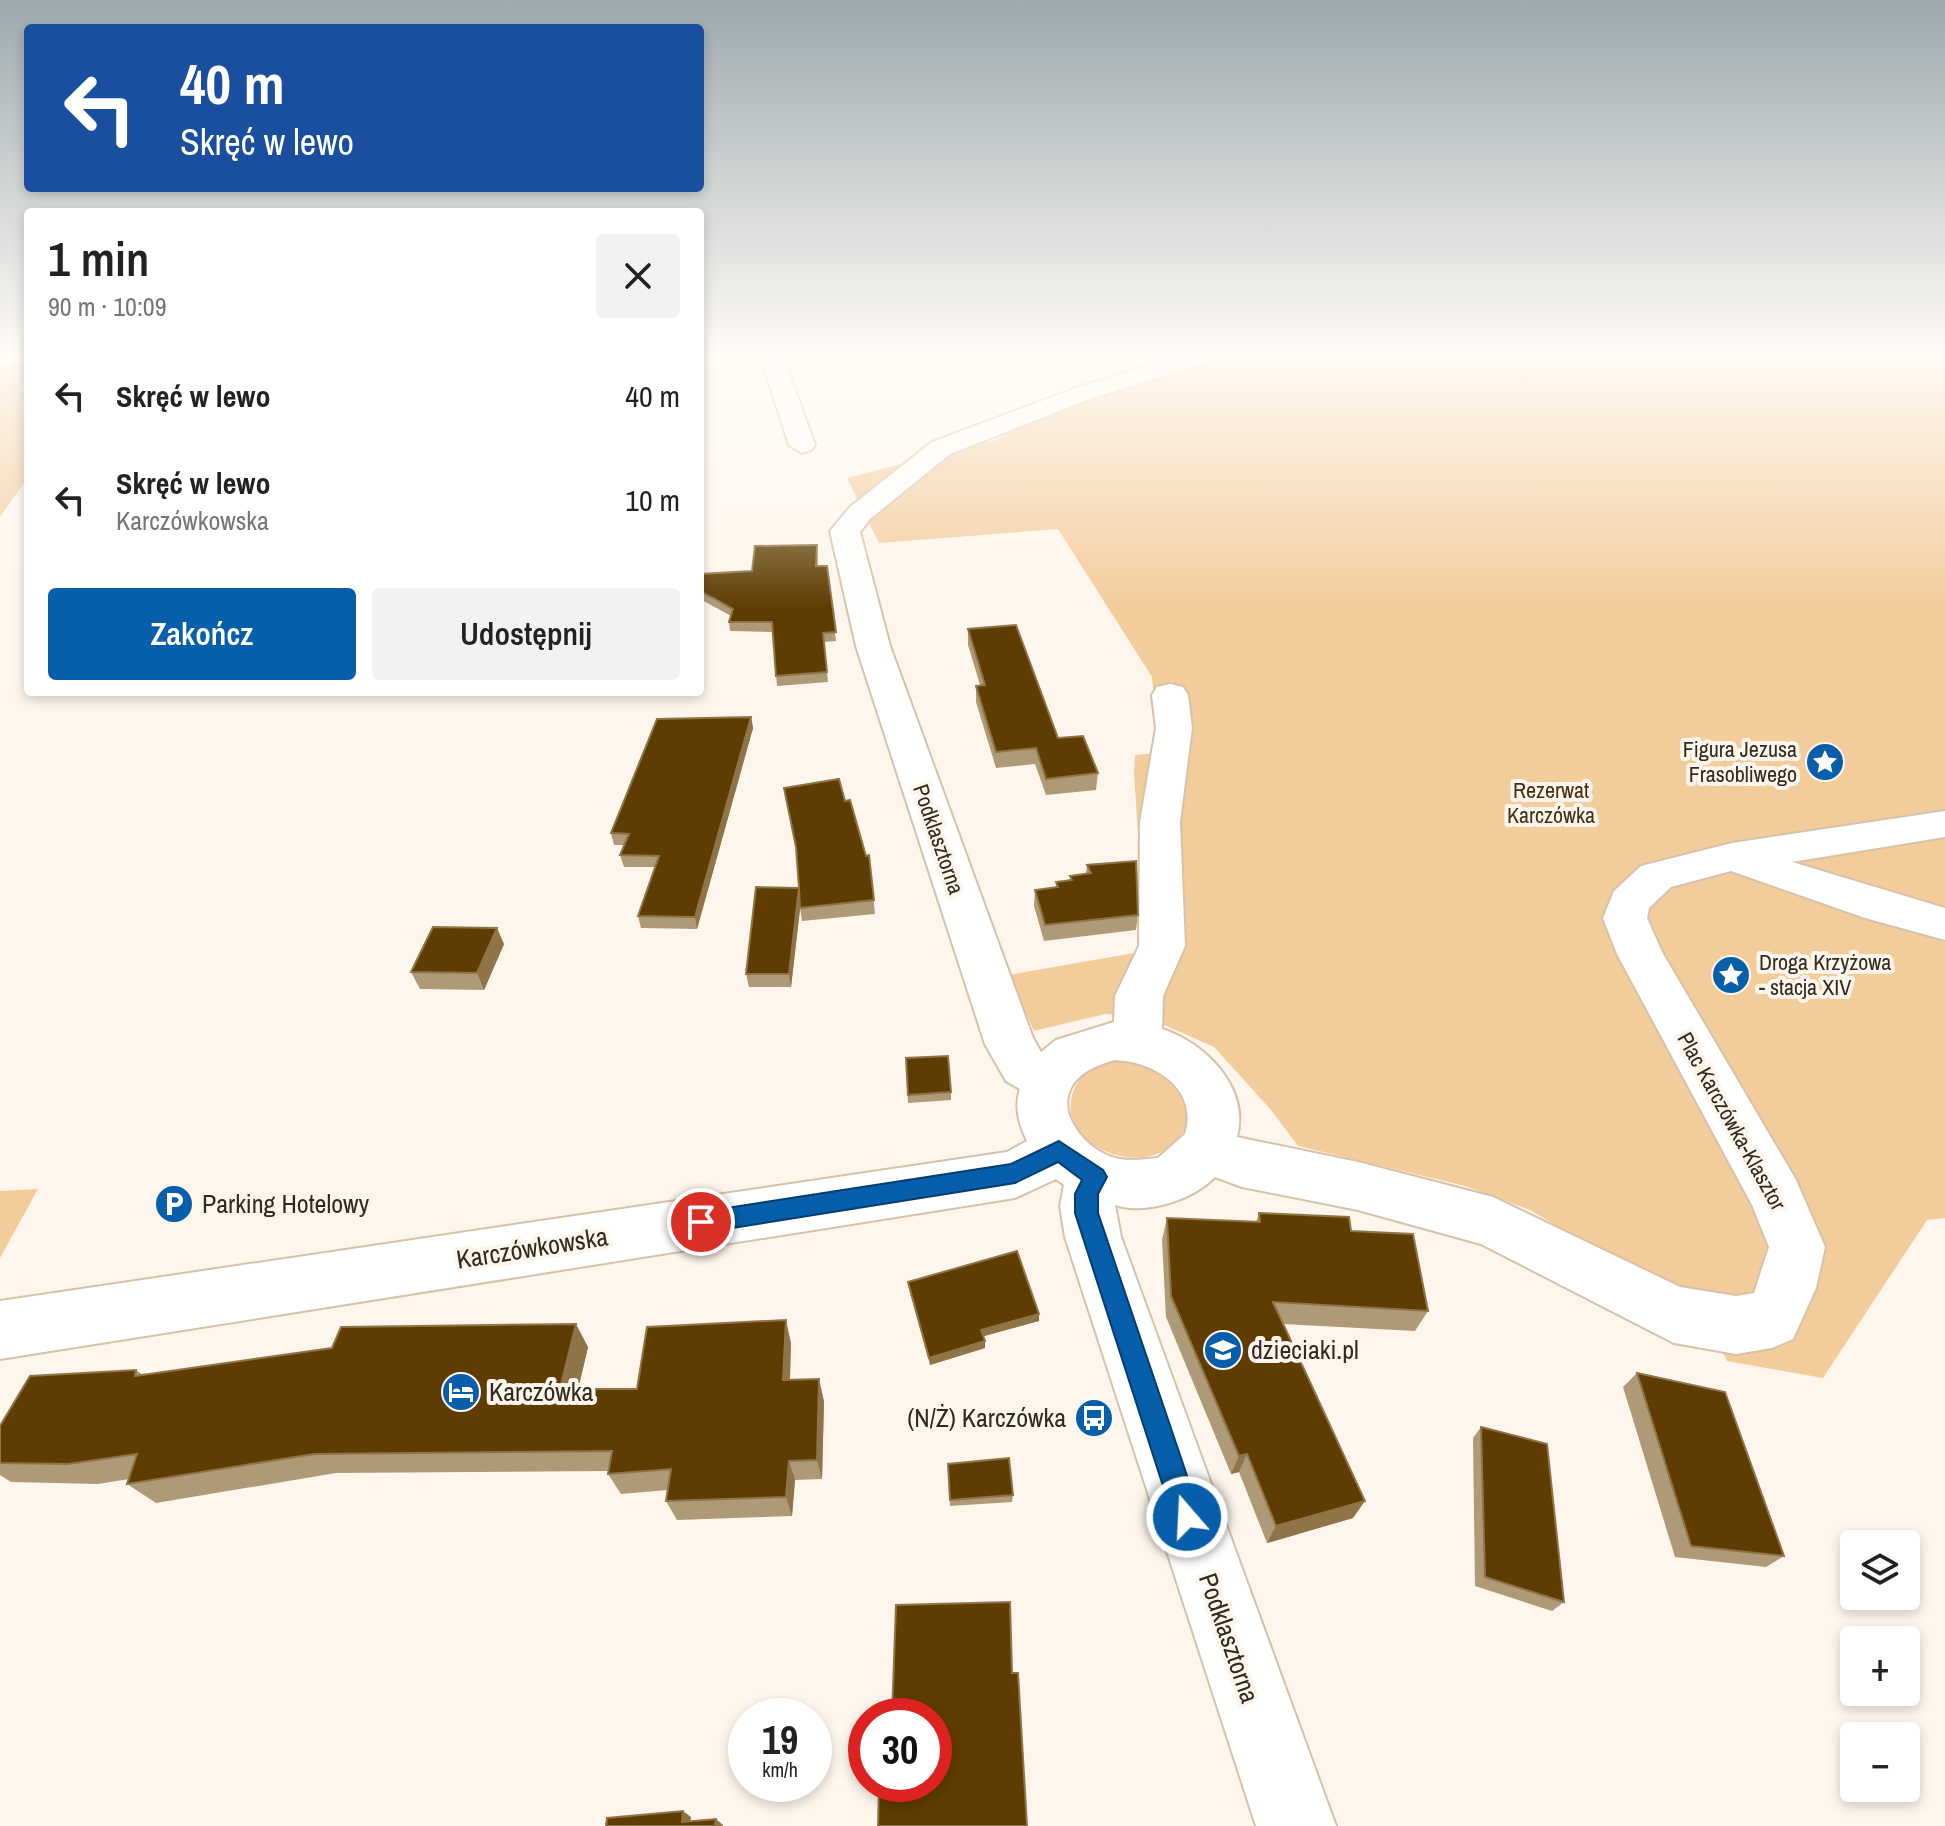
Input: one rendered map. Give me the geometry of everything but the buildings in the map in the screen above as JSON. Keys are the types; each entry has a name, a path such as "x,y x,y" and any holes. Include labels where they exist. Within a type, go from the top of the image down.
{"street":[{"path":"799,437 802,445"},
{"name":"Podklasztorna","path":"969,437 941,448 860,513 848,524 845,541 873,646 1010,1044 1024,1067 1047,1079"},
{"path":"1137,1041 1139,996 1162,946 1160,822 1174,728 1170,695"},
{"name":"Plac Karczówka-Klasztor","path":"1207,1148 1242,1164 1358,1186 1493,1222 1674,1314 1736,1325 1772,1319 1787,1288 1797,1247 1777,1197 1640,954 1625,918 1629,902 1656,876 1732,857 1945,824"},
{"path":"1732,857 1880,907 1945,924"},
{"path":"1114,1041 1137,1041 1163,1049 1185,1063 1203,1082 1213,1103 1214,1127 1207,1148 1188,1169 1160,1181 1128,1184 1077,1164 1042,1120 1040,1099 1047,1079 1057,1064 1083,1048 1114,1041"},
{"name":"Podklasztorna","path":"1077,1164 1087,1194 1086,1213 1093,1237 1296,1826"},
{"name":"Karczówkowska","path":"0,1330 1077,1164"}],"green space":[{"path":"0,437 24,437 24,483 0,517"},
{"name":"Rezerwat Karczówka","path":"1001,437 1945,437 1945,1218 1927,1220 1823,1378 1727,1361 1720,1345 1794,1332 1822,1263 1776,1251 1766,1289 1747,1296 1706,1301 1648,1280 1530,1210 1465,1186 1298,1146 1271,1110 1214,1047 1146,1017 1105,1014 1034,1031 1008,975 1146,951 1134,774 1135,755 1158,753 1152,677 1058,529 879,543 847,478"},
{"path":"1124,1060 1167,1076 1185,1102 1190,1115 1179,1138 1162,1152 1141,1157 1119,1156 1098,1148 1081,1134 1072,1116 1072,1095 1080,1079 1092,1069"},
{"path":"38,1189 0,1258 0,1191"}],"place":[{"name":"Figura Jezusa Frasobliwego","path":"1825,762"},
{"name":"Droga Krzyżowa - stacja XIV","path":"1731,975"},
{"name":"Parking Hotelowy","path":"174,1204"},
{"name":"dzieciaki.pl","path":"1223,1350"},
{"name":"Karczówka","path":"461,1392"},
{"name":"(N/Ż) Karczówka","path":"1094,1418"}],"route":[{"path":"701,1222 1015,1174 1059,1150 1067,1159 1095,1177 1087,1194 1086,1213 1187,1517"}]}
